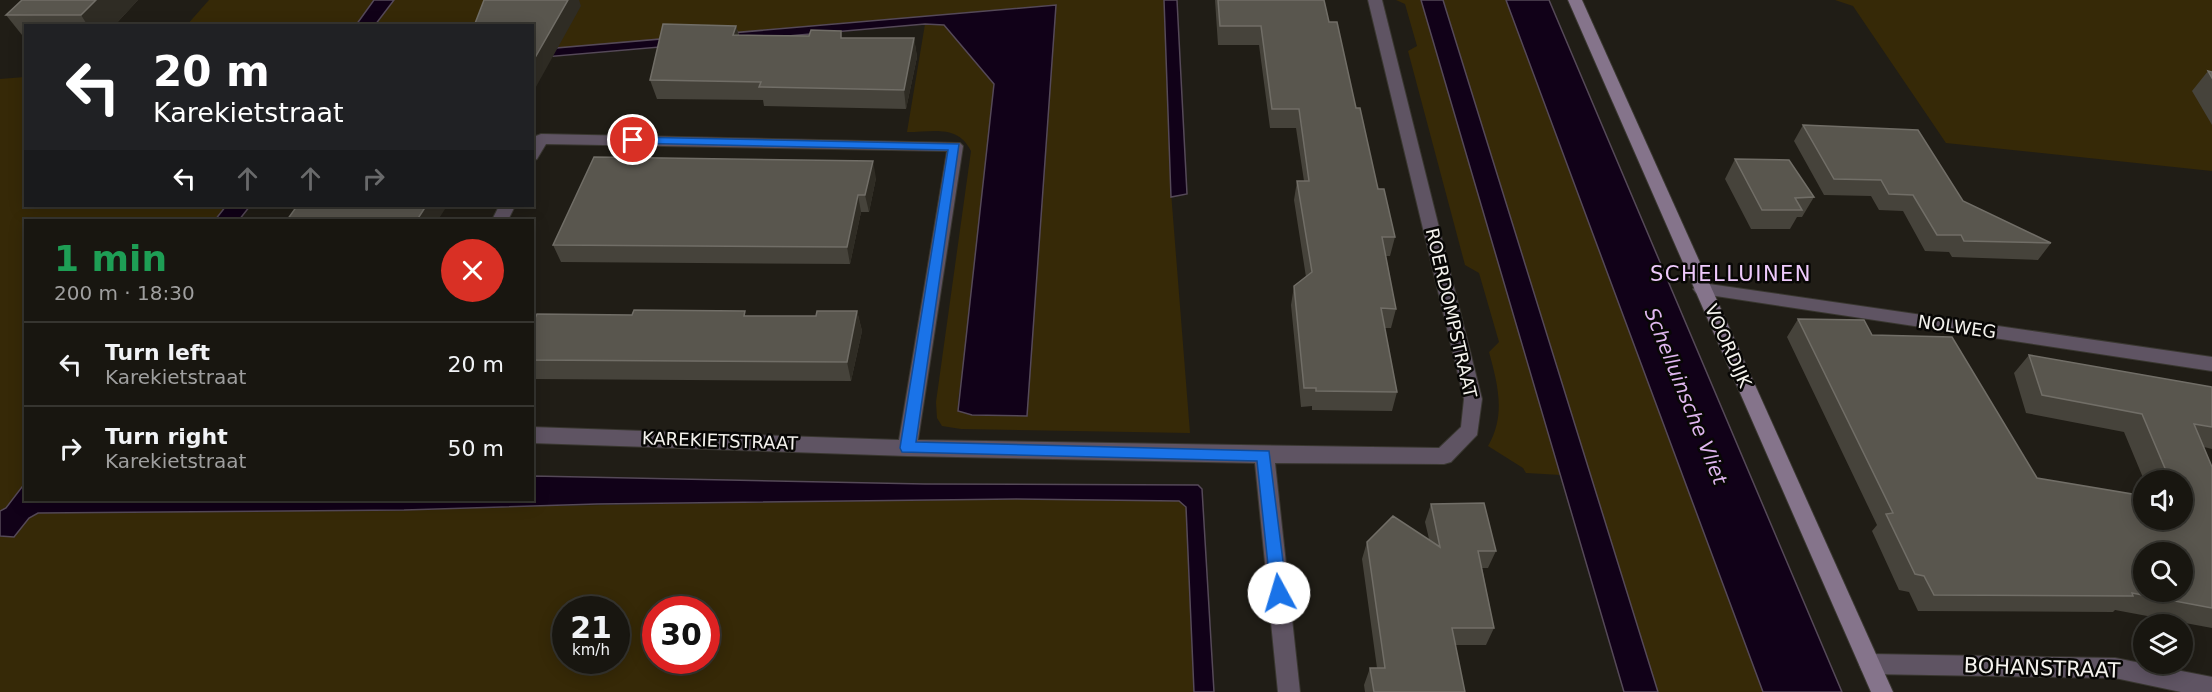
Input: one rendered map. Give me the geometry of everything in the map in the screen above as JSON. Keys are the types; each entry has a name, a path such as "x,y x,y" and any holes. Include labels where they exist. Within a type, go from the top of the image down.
{"street":[{"name":"ROERDOMPSTRAAT","path":"1264,455 1444,456 1470,430 1473,399 1376,0"},
{"name":"VOORDIJK","path":"1575,0 1882,692"},
{"path":"537,139 955,146 907,448"},
{"name":"NOLWEG","path":"1702,289 2212,364"},
{"name":"KAREKIETSTRAAT","path":"534,435 907,448 1264,455"},
{"path":"1264,455 1289,692"},
{"name":"BOHANSTRAAT","path":"1870,664 2115,668 2212,688"}],"shaded area":[{"path":"209,0 374,0 357,24 188,24"},
{"path":"394,0 1164,0 1171,192 1190,433 961,429 942,426 937,418 936,402 971,151 966,142 952,133 944,131 907,132 925,24 944,25 994,84 972,302 958,401 1027,416 1055,5 534,50 534,24 376,24"},
{"path":"1396,0 1421,0 1561,475 1526,473 1523,468 1488,446 1494,434 1499,411 1495,376 1489,352 1499,342 1479,273 1465,265 1408,51 1417,46 1405,4"},
{"path":"1443,0 1506,0 1763,692 1658,692"},
{"path":"1835,0 2212,0 2212,171 1946,143 1853,6"},
{"path":"24,77 24,207 225,207 216,219 24,219 24,484 6,508 0,511 0,79"},
{"path":"1016,499 1179,501 1186,507 1194,692 0,692 0,536 14,536 29,518 38,513"}],"water":[{"path":"374,0 394,0 376,24 357,24"},
{"path":"1164,0 1177,0 1187,194 1171,197"},
{"path":"1421,0 1443,0 1658,692 1624,692"},
{"name":"Schelluinsche Vliet","path":"1506,0 1549,0 1842,692 1763,692"},
{"path":"1056,5 1027,416 972,415 958,411 994,84 944,25 925,24 534,58 534,50"},
{"path":"225,207 249,207 240,219 216,219"},
{"path":"534,476 925,484 1198,485 1202,489 1214,692 1194,692 1186,507 1179,501 1016,499 597,504 404,510 38,513 29,518 14,537 0,536 0,511 6,508 24,484 24,501 534,501"}],"building":[{"path":"22,0 96,0 81,15 6,15"},
{"path":"484,0 568,0 534,60 534,24 475,24"},
{"path":"1218,0 1324,0 1329,22 1337,22 1356,108 1360,108 1378,189 1384,189 1395,237 1382,237 1396,309 1381,308 1397,392 1316,391 1316,388 1304,388 1294,286 1312,272 1297,181 1309,181 1299,109 1272,109 1261,26 1220,26"},
{"path":"663,24 736,26 733,35 809,36 811,30 841,31 841,38 914,38 904,90 759,87 761,82 650,80"},
{"path":"1803,125 1918,130 1963,201 2051,243 1964,241 1961,235 1937,235 1913,195 1889,194 1881,180 1834,179"},
{"path":"594,157 873,161 865,195 858,195 847,247 553,245"},
{"path":"1735,159 1789,160 1814,197 1795,198 1802,210 1762,210"},
{"path":"296,207 425,207 418,219 288,219"},
{"path":"634,310 745,311 744,316 816,316 817,311 857,311 847,362 534,360 534,321 537,314 632,315"},
{"path":"1798,319 1864,320 1872,335 1952,337 2037,478 2133,494 2133,530 2193,530 2193,470 2166,470 2142,414 2042,395 2029,355 2212,387 2212,427 2194,424 2212,467 2212,608 2180,602 2193,602 2193,542 2133,542 2133,596 1934,595 1924,576 1915,574 1886,514 1893,513"},
{"path":"1484,503 1496,551 1478,551 1494,628 1452,628 1465,692 1374,692 1370,668 1385,668 1367,542 1393,516 1440,547 1431,504"}],"district":[{"name":"SCHELLUINEN","path":"1731,274"}],"route":[{"path":"633,140 955,146 907,448 1264,455 1279,593"}]}
